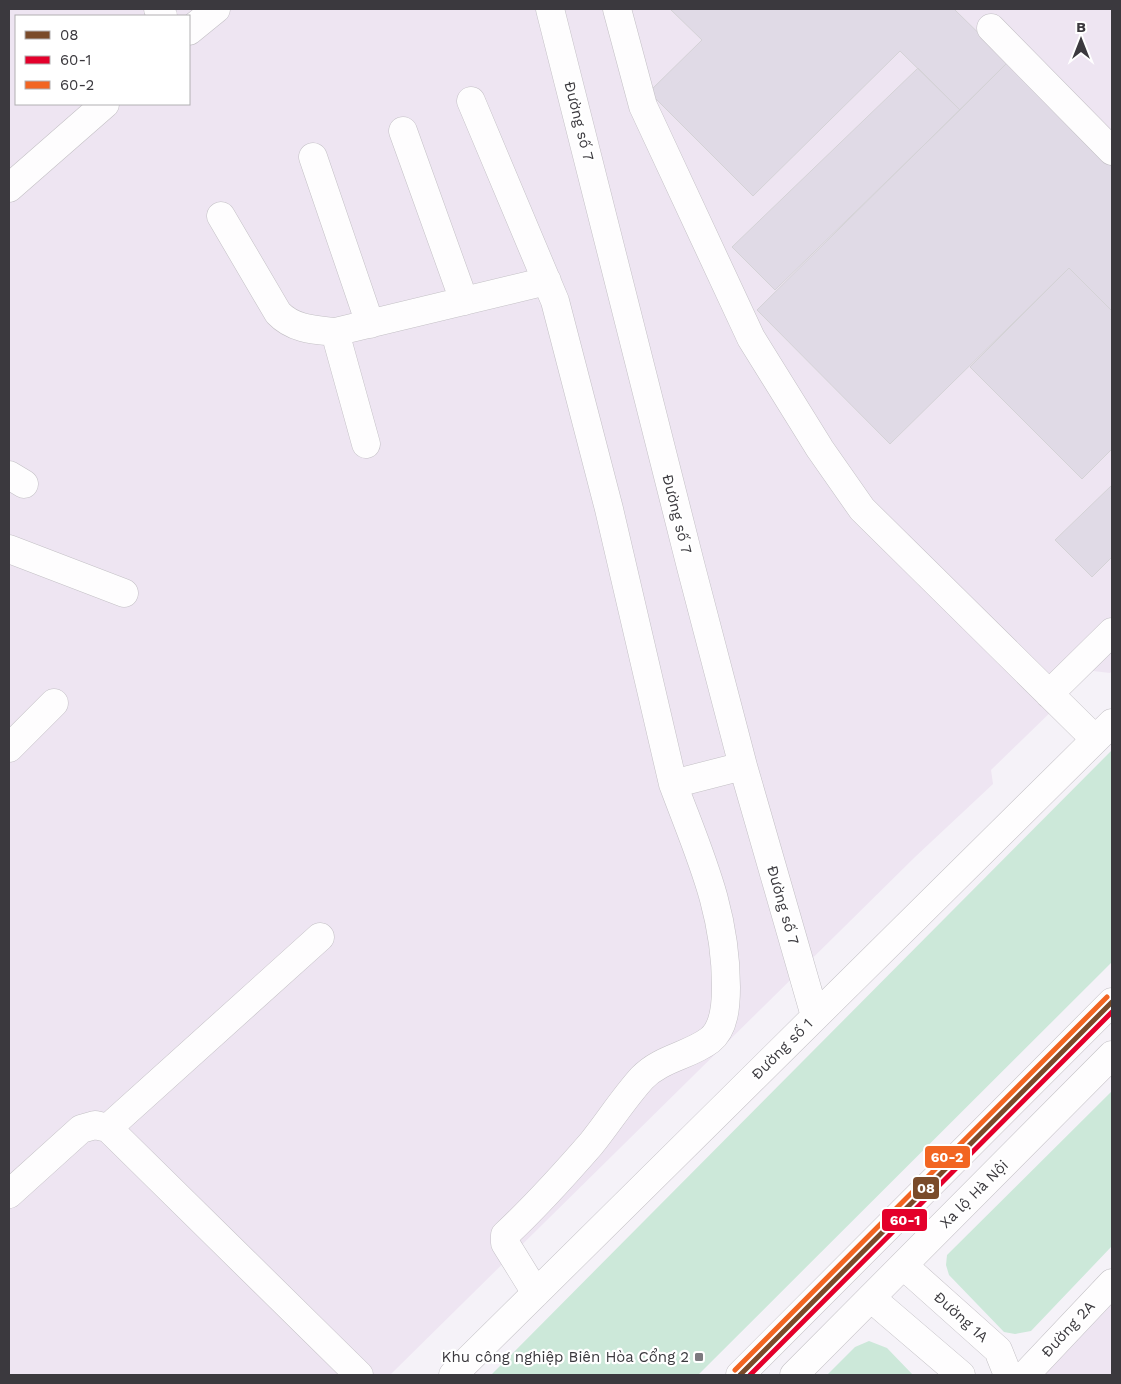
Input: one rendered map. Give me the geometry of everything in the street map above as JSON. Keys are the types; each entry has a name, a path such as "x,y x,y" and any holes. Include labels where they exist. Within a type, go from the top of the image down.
{"main road":[{"path":"190,30 216,9"},
{"name":"Đường số 7","path":"550,9 743,766 815,1016"},
{"path":"617,9 643,106 751,338 815,441 862,508 1050,694 1104,731"},
{"path":"991,28 1112,151"},
{"path":"471,102 555,301 609,508 673,784 704,864 719,915 726,957 726,1004 720,1028 710,1040 655,1066 642,1079 590,1144 505,1235 505,1243 536,1293"},
{"path":"9,188 103,105"},
{"path":"403,132 464,301"},
{"path":"313,156 370,324"},
{"path":"220,216 278,313 285,320 306,329 335,332 547,281"},
{"path":"335,332 366,444"},
{"path":"9,549 124,593"},
{"path":"1050,694 1112,632"},
{"path":"9,748 54,703"},
{"name":"Đường số 1","path":"453,1375 1104,731"},
{"path":"673,784 743,766"},
{"path":"108,1128 320,937"},
{"path":"740,1375 1112,1002"},
{"name":"Xa lộ Hà Nội","path":"794,1375 1112,1055"},
{"path":"9,1194 81,1129 95,1125 108,1128 359,1375"},
{"name":"Đường 1A","path":"904,1266 998,1350 1008,1375"},
{"name":"Đường 2A","path":"1025,1375 1112,1283"},
{"path":"871,1298 961,1375"}],"shaded area":[{"path":"9,9 1112,9 1112,671 1110,673 1093,671 991,770 993,784 915,857 390,1375 9,1375"},
{"path":"1112,1304 1112,1375 1044,1375"}],"green space":[{"path":"1112,750 1112,962 698,1375 491,1375"},
{"path":"1112,1091 1112,1246 1031,1331 1015,1334 1004,1332 949,1275 946,1265 947,1255"},
{"path":"869,1341 887,1348 913,1375 827,1375 855,1347"}],"building":[{"path":"670,9 954,9 1008,62 960,110 900,51 753,196 649,92 702,40"},
{"path":"1008,62 1112,167 1112,311 1069,268 890,444 757,310"},
{"path":"918,68 960,110 775,290 732,247"},
{"path":"1069,268 1112,311 1112,449 1082,479 970,367"},
{"path":"1112,485 1112,557 1092,577 1055,540"}],"transit line":[{"name":"60-2","path":"735,1370 1107,997"},
{"name":"08","path":"740,1375 1112,1002"},
{"name":"60-1","path":"750,1375 1112,1012"}],"place":[{"name":"Khu công nghiệp Biên Hòa Cổng 2","path":"699,1357"}]}
